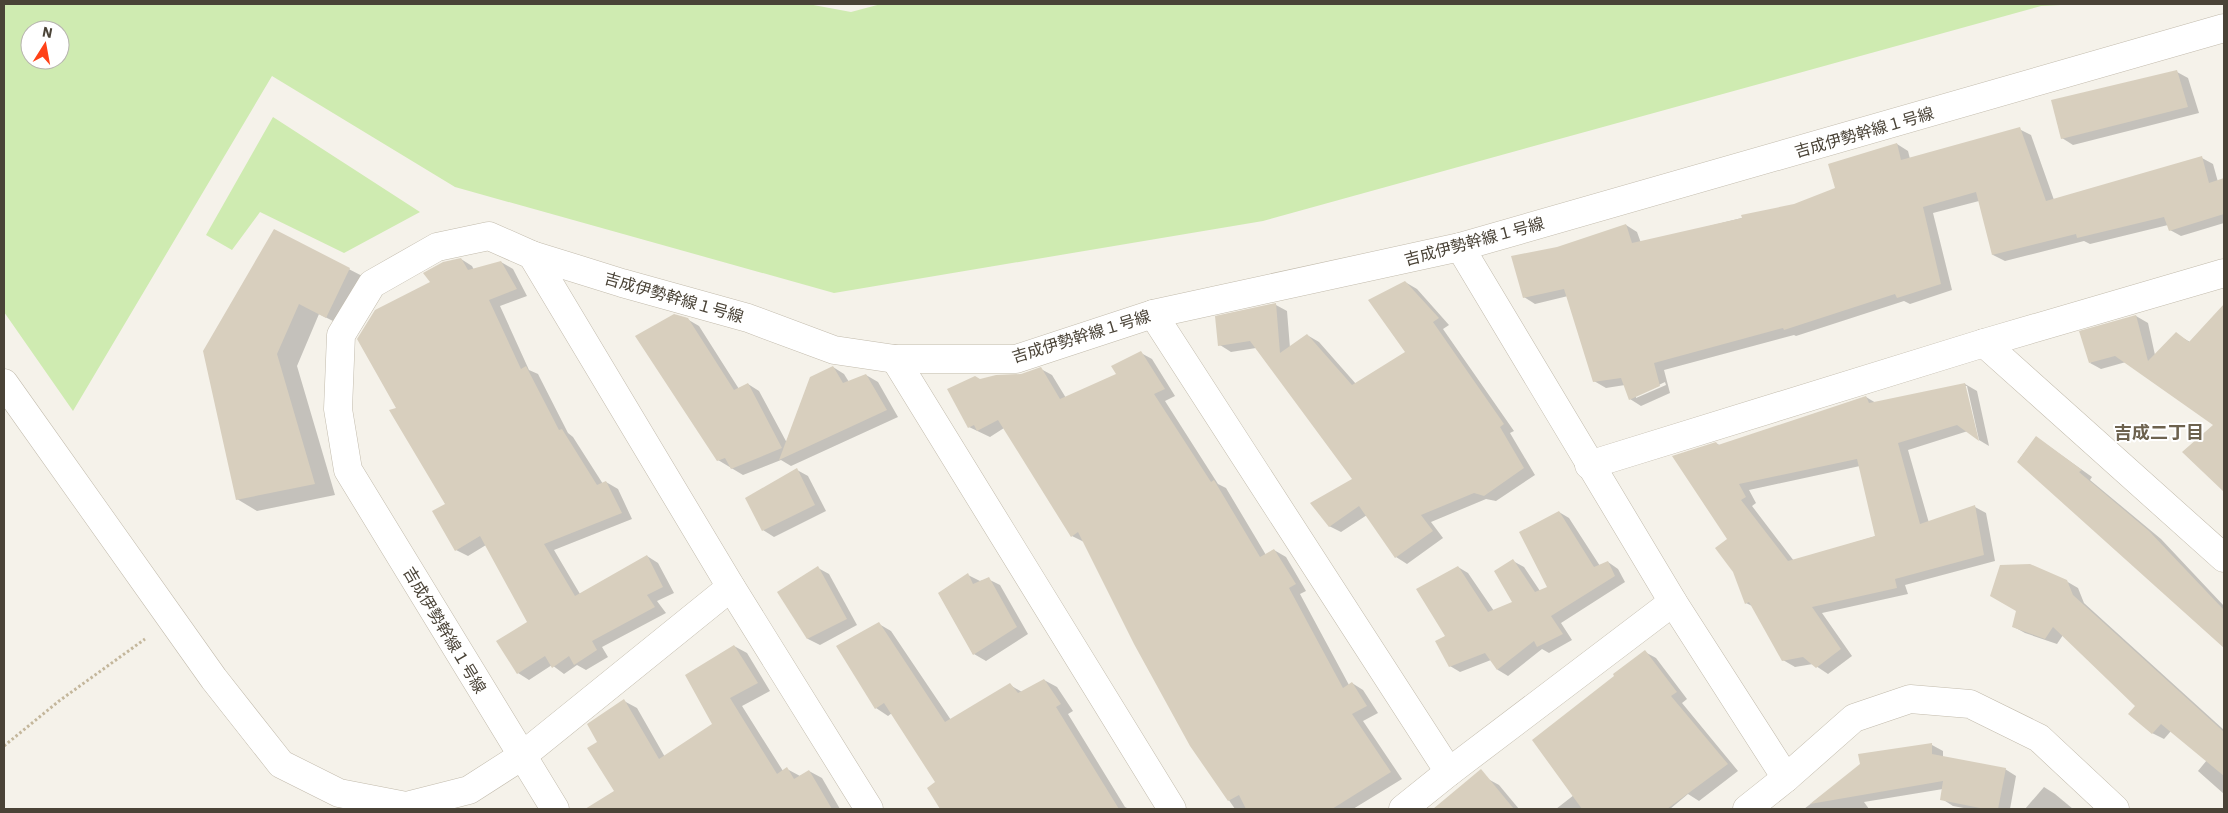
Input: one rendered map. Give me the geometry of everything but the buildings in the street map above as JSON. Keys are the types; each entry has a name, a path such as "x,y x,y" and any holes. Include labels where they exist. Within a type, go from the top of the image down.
{"street":[{"name":"吉成伊勢幹線１号線","path":"555,809 348,470 338,409 342,335 372,284 437,247 489,236 532,255 748,318 834,350 896,359 1016,359 1153,314 1460,247 2224,28"},
{"path":"1460,247 1672,602 1786,778"},
{"path":"532,255 731,588 869,809"},
{"path":"1589,465 1984,343 2224,272"},
{"path":"1153,314 1449,772"},
{"path":"1984,343 2224,558"},
{"path":"896,359 1172,809"},
{"path":"4,383 214,679 281,764 339,793 406,806 469,790 522,756 731,588"},
{"path":"1403,809 1672,602"},
{"path":"1747,809 1786,778 1854,718 1910,699 1970,704 2039,738 2115,809"}],"path":[{"path":"4,746 59,701 124,654"}],"green space":[{"path":"4,4 808,4 851,12 881,4 2081,4 2041,6 1263,221 834,293 455,187 272,76 73,411 4,312"},
{"path":"273,117 420,212 344,253 260,212 232,250 206,235"}],"district":[{"name":"吉成二丁目","path":"2159,432"}]}
